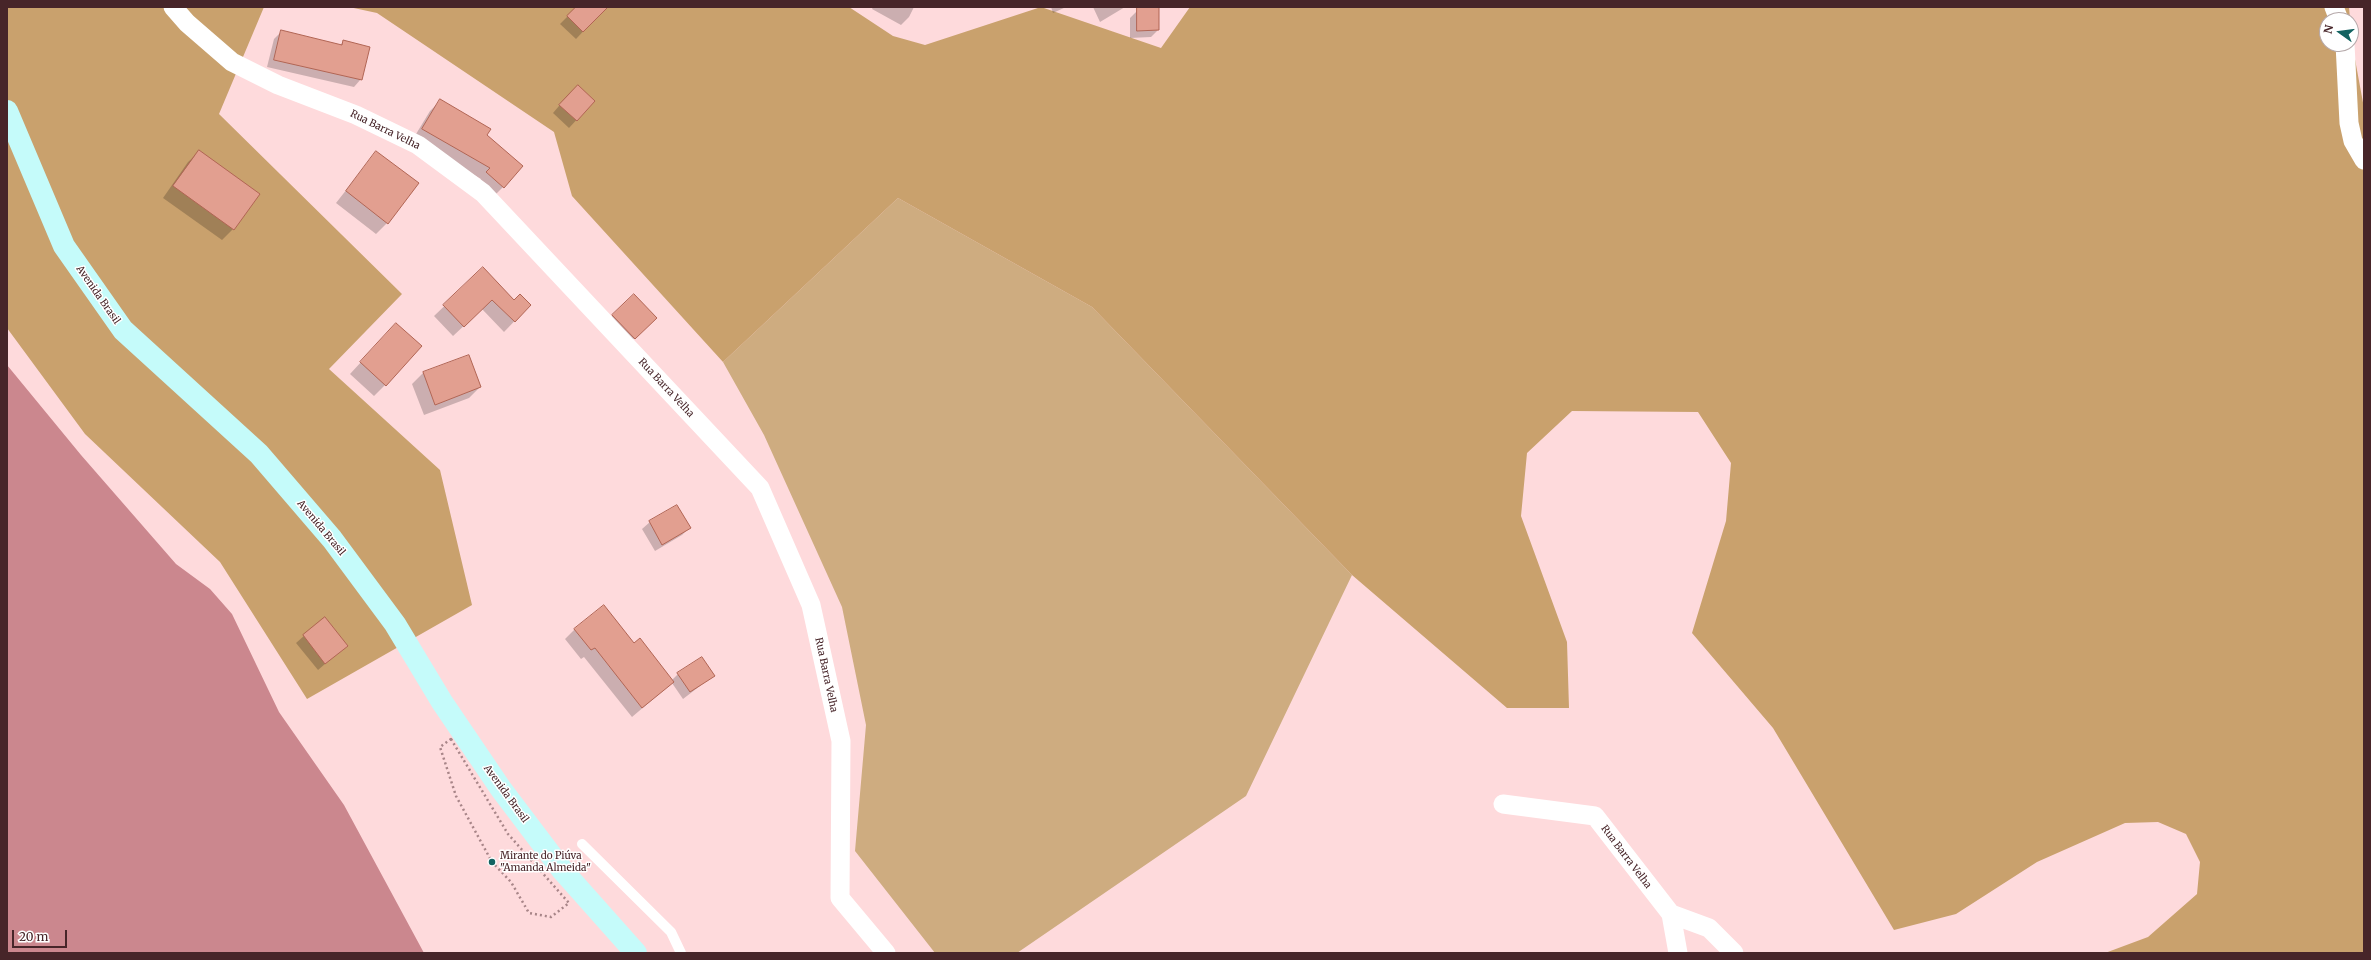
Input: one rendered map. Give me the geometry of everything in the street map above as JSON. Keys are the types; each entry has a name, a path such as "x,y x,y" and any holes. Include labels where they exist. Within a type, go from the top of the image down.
{"main road":[{"name":"Avenida Brasil","path":"7,111 64,246 123,330 259,454 332,539 394,624 442,702 501,789 564,871 636,953"}],"street":[{"name":"Rua Barra Velha","path":"173,7 187,23 232,62 278,85 356,115 418,145 483,193 760,488 811,605 841,741 840,898 886,953"},
{"path":"2345,52 2349,123 2354,141 2364,160"},
{"name":"Rua Barra Velha","path":"1503,804 1595,816 1671,914 1678,953"},
{"path":"1671,914 1710,928 1734,953"}],"lane":[{"path":"582,844 671,932 682,953"}],"path":[{"path":"451,739 440,747 456,796 492,862 511,882 529,913 551,917 569,903"}],"shaded area":[{"path":"7,7 264,7 219,114 402,294 329,369 440,470 472,605 307,699 220,562 85,434 7,328"},
{"path":"349,7 849,7 893,36 925,45 1041,7 1161,48 1190,7 2349,7 2349,12 2319,12 2319,52 2354,52 2364,108 2364,953 2105,953 2148,937 2197,894 2200,862 2186,834 2158,822 2125,823 2037,862 1956,914 1894,930 1773,728 1692,633 1726,521 1731,463 1698,412 1572,411 1527,453 1521,516 1567,642 1569,708 1507,708 1352,575 1092,307 898,198 723,362 572,196 554,132 377,13"},
{"path":"898,198 1092,307 1352,575 1246,796 1017,953 935,953 855,851 866,725 842,607 764,435 723,362"},
{"path":"7,365 81,455 176,564 210,589 232,614 279,712 344,805 424,953 7,953"}],"building":[{"path":"576,7 608,7 583,32 567,16"},
{"path":"1137,7 1159,7 1159,30 1137,31"},
{"path":"281,30 342,45 343,40 370,47 362,80 274,60"},
{"path":"578,85 595,101 577,121 559,105"},
{"path":"440,99 491,129 487,135 523,166 504,188 486,172 490,168 422,129"},
{"path":"199,150 260,194 234,230 173,186"},
{"path":"376,151 419,183 388,224 346,191"},
{"path":"483,267 514,300 520,294 531,305 515,322 492,300 464,327 443,305"},
{"path":"634,294 657,318 635,339 612,315"},
{"path":"396,323 422,346 386,386 360,362"},
{"path":"469,355 481,387 435,405 423,372"},
{"path":"677,505 691,528 662,545 649,521"},
{"path":"604,605 634,643 640,638 674,682 642,708 595,648 591,650 574,629"},
{"path":"325,617 348,646 325,664 303,635"},
{"path":"702,657 715,676 690,692 677,673"}],"place":[{"name":"Mirante do Piúva \"Amanda Almeida\"","path":"492,862"}]}
